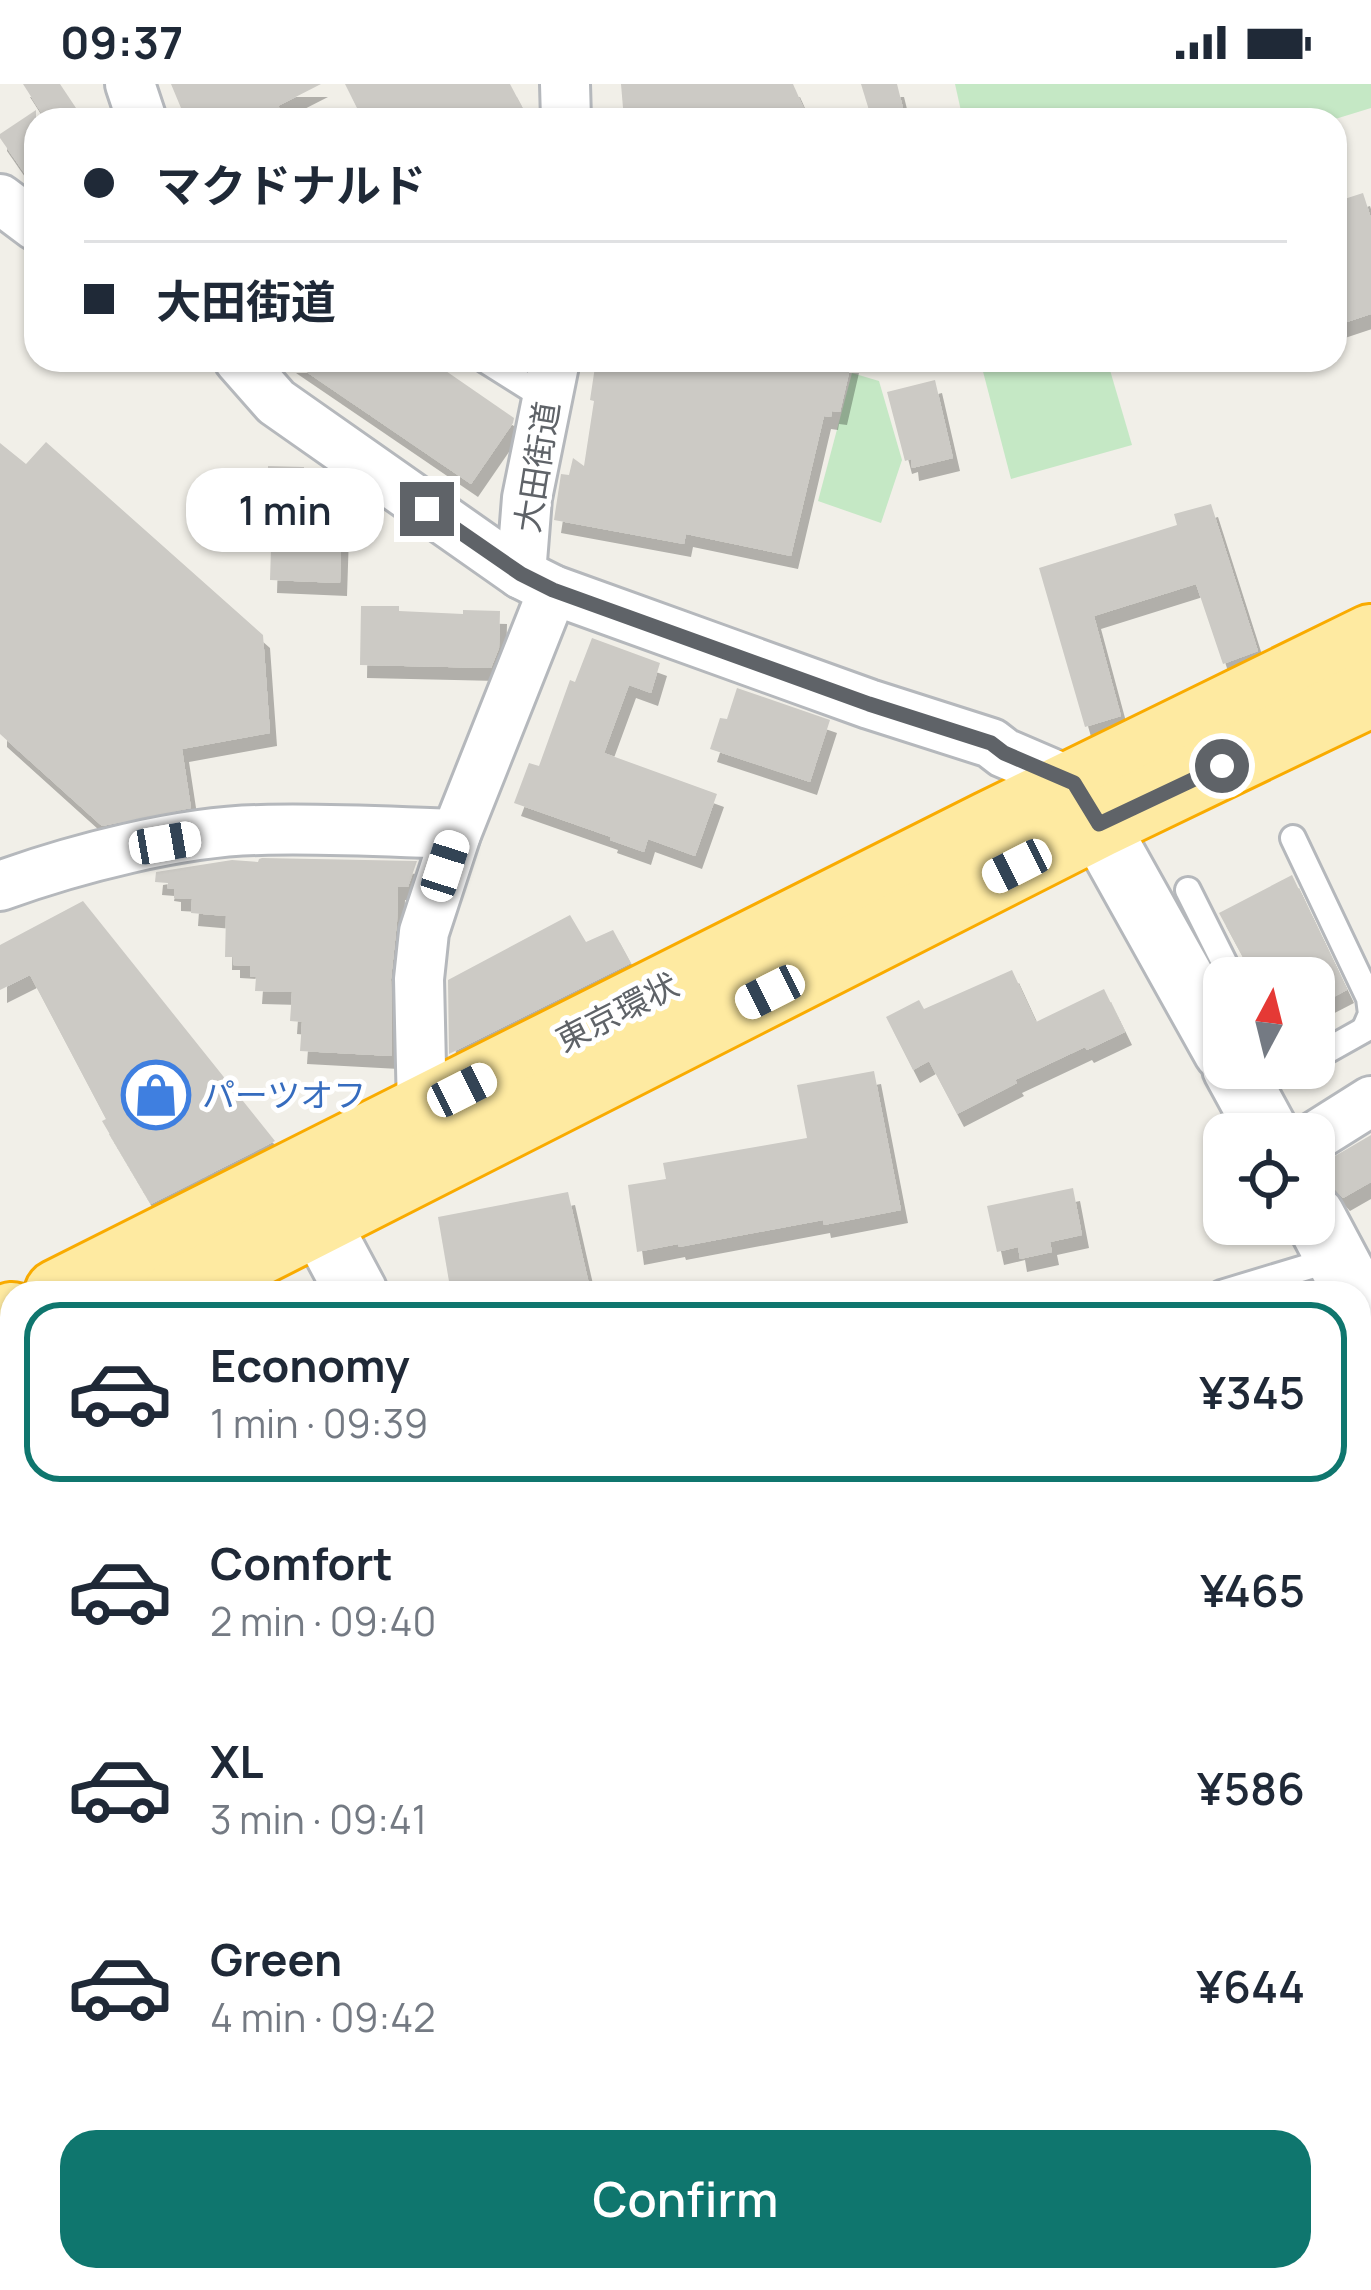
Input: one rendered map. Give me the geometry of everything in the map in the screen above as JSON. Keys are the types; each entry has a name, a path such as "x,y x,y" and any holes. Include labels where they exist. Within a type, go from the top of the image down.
{"highway":[{"name":"東京環状","path":"200,1281 320,1222 1086,804 1371,638"},
{"name":"東京環状","path":"82,1281 422,1110 1086,804 1371,693"}],"street":[{"name":"大田街道","path":"250,372 276,402 537,582 869,704 991,743 1086,804"},
{"name":"大田街道","path":"537,582 527,498 551,380"},
{"path":"422,1110 419,979 424,932 537,582"},
{"path":"1086,804 1203,1013"},
{"path":"0,886 105,855 225,832 455,833"},
{"path":"1335,1124 1371,1101"},
{"path":"320,1222 351,1281"}],"lane":[{"path":"1293,838 1369,998 1368,1027 1335,1046"},
{"path":"1188,890 1222,957"},
{"path":"1322,1113 1371,1084"},
{"path":"1276,1281 1341,1267"}],"green space":[{"path":"955,84 1371,84 1371,108 1347,115 1347,108 960,108"},
{"path":"983,372 1111,372 1132,445 1011,479"},
{"path":"852,373 879,381 902,460 881,523 818,501"}],"building":[{"path":"23,84 60,84 76,108 38,108"},
{"path":"171,84 321,84 279,108 181,108"},
{"path":"345,84 510,84 523,108 357,108"},
{"path":"621,84 793,84 804,108 623,108"},
{"path":"861,84 897,84 903,108 868,108"},
{"path":"24,118 24,173 0,138"},
{"path":"1363,193 1371,218 1371,314 1347,322 1347,198"},
{"path":"307,372 447,372 514,418 471,484"},
{"path":"594,372 849,372 840,412 824,416 791,556 686,534 684,544 554,520 561,474 569,475 573,458 584,466 594,401 590,400"},
{"path":"935,380 953,458 912,468 911,459 905,461 887,392"},
{"path":"46,442 263,635 270,733 182,749 191,808 102,826 0,734 0,443 26,464"},
{"path":"268,466 304,467 304,475 320,475 320,517 342,522 340,583 270,580"},
{"path":"1211,504 1258,651 1223,664 1196,584 1094,616 1121,716 1085,727 1039,568 1177,525 1174,514"},
{"path":"361,606 463,614 463,610 500,611 499,648 491,668 360,665"},
{"path":"592,638 660,663 651,693 629,685 604,753 717,794 695,856 648,839 644,852 514,803 529,763 539,766 570,680 575,682"},
{"path":"737,688 830,720 810,782 710,749"},
{"path":"262,858 417,861 408,887 398,887 391,979 392,1056 300,1051 302,1022 290,1021 292,992 255,991 256,977 250,977 250,966 233,965 233,957 225,957 226,916 191,913 192,899 174,898 168,883 155,882 156,872"},
{"path":"1292,875 1331,957 1243,957 1219,913"},
{"path":"83,901 275,1141 151,1204 102,1121 106,1119 30,975 0,990 0,945"},
{"path":"570,915 586,942 613,930 631,963 449,1054 448,980"},
{"path":"1335,965 1347,990 1335,996"},
{"path":"1012,970 1036,1022 1104,989 1125,1032 1015,1080 1017,1083 957,1114 929,1061 913,1070 886,1017 919,1000 924,1009"},
{"path":"874,1071 901,1210 637,1252 628,1185 666,1179 663,1163 807,1138 797,1085"},
{"path":"1371,1135 1371,1182 1343,1198 1335,1189 1335,1156"},
{"path":"1073,1188 1082,1235 1050,1242 1052,1252 1020,1259 1018,1247 997,1252 987,1206"},
{"path":"568,1192 588,1281 449,1281 438,1217"}],"place":[{"name":"パーツオフ","path":"156,1095"}],"route":[{"path":"427,509 521,574 553,590 991,743 1074,783 1099,824 1222,766"}]}
